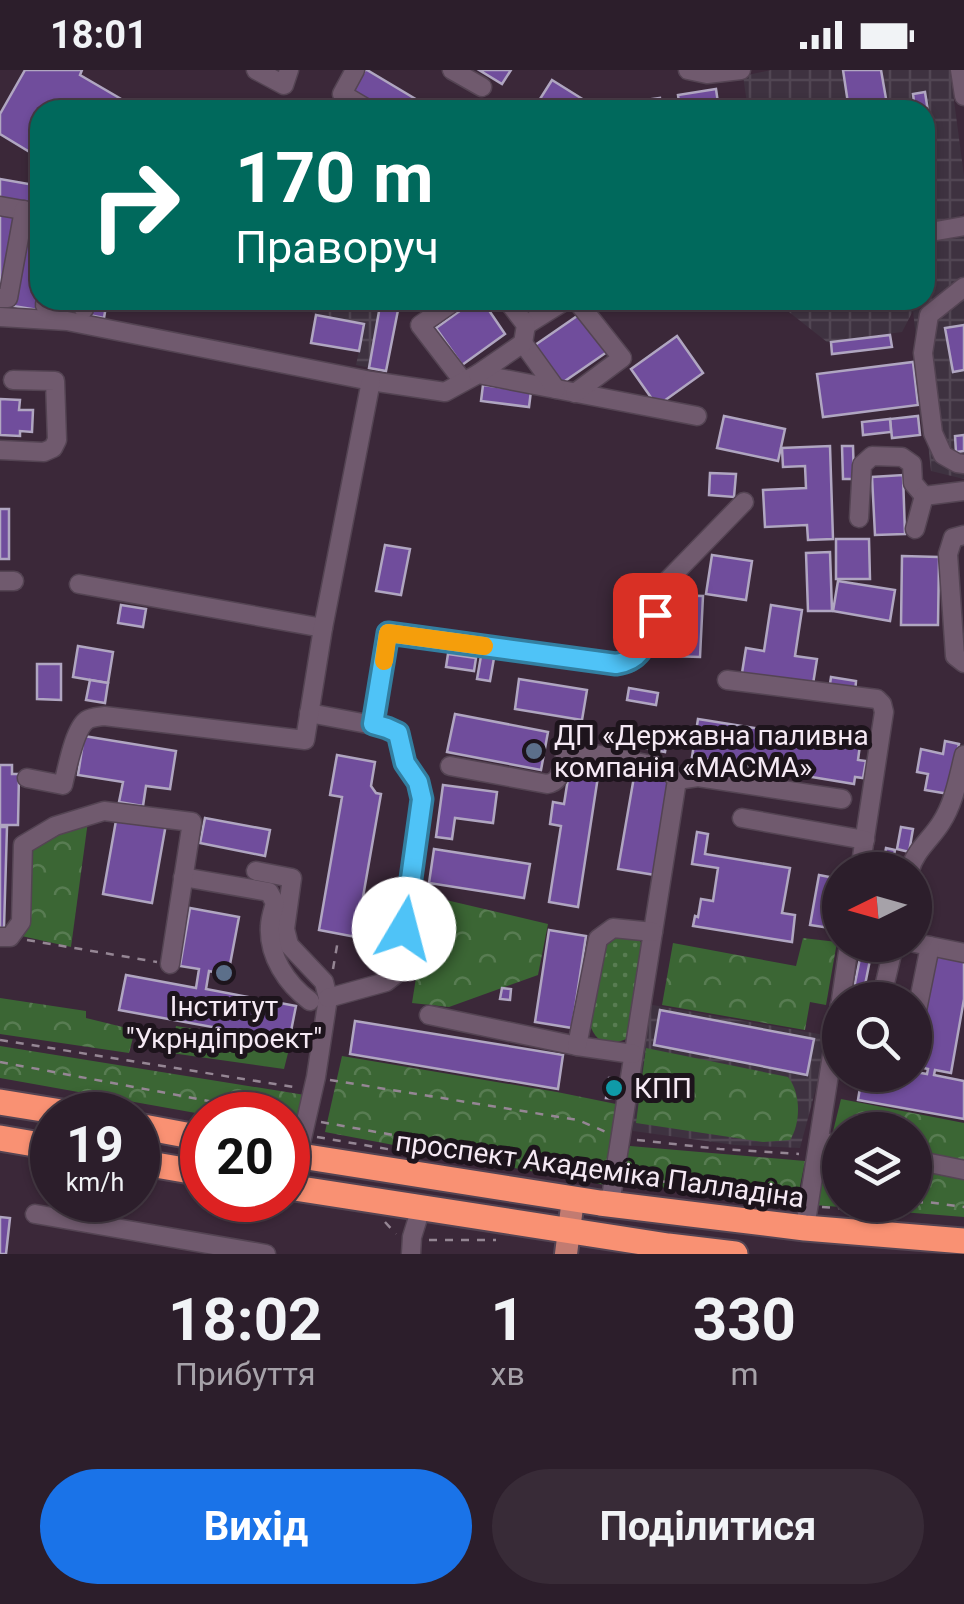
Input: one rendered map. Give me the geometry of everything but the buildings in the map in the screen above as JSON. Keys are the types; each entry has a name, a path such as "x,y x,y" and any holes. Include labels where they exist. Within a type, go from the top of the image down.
{"highway":[{"path":"0,1102 30,1104"},
{"path":"0,1138 30,1143"},
{"name":"проспект Академіка Палладіна","path":"310,1158 573,1199 614,1189 807,1213 964,1241"},
{"path":"310,1190 420,1208 567,1242 668,1246 734,1254"}],"main road":[{"path":"567,1242 573,1199"}],"lane":[{"path":"256,70 284,85 289,70"},
{"path":"352,100 342,94 354,70"},
{"path":"452,70 482,87"},
{"path":"688,70 707,74 741,70"},
{"path":"960,70 964,96"},
{"path":"0,206 30,212"},
{"path":"0,298 8,298 30,219"},
{"path":"935,231 964,226"},
{"path":"964,287 929,315 923,353 933,433 943,455 964,464"},
{"path":"442,310 420,325 471,377 697,416"},
{"path":"512,310 556,389"},
{"path":"0,318 67,321 444,392 471,377 554,310"},
{"path":"575,393 622,358 584,310"},
{"path":"0,450 44,452 53,448 57,440 56,380 13,380"},
{"path":"27,778 62,785 78,732 87,720 95,717 304,740 371,380"},
{"path":"859,518 862,465 872,456 902,458 912,464 913,483 924,496"},
{"path":"924,496 964,490"},
{"path":"915,529 924,496"},
{"path":"373,724 388,633 616,664 630,662 642,650 668,580 744,502"},
{"path":"964,535 953,538 948,554 955,656 964,663"},
{"path":"79,584 323,628"},
{"path":"727,680 877,699 882,704 884,712 863,852"},
{"path":"184,877 268,892 275,903 270,926 272,949 280,970 321,994 386,982 395,975 422,799 418,782 405,763 398,733 373,724 309,713"},
{"path":"450,766 547,784 559,778 565,755 579,751 667,768 678,780"},
{"path":"919,852 942,822 954,797 964,755"},
{"path":"678,780 698,777 842,799"},
{"path":"614,1189 678,780"},
{"path":"5,937 21,922 22,846 55,826 104,810 192,822 170,964"},
{"path":"742,818 865,840"},
{"path":"256,871 292,878 286,929 289,945 321,994 316,1077 310,1097"},
{"path":"577,1046 598,938 613,928 653,932"},
{"path":"932,947 964,953"},
{"path":"429,1014 577,1046 634,1054"},
{"path":"807,1213 826,1092"},
{"path":"818,1148 822,1147"},
{"path":"932,1163 964,1170"},
{"path":"412,1254 420,1208"},
{"path":"81,1222 266,1254"}],"path":[{"path":"5,937 170,964"},
{"path":"321,994 333,971 338,940"},
{"path":"0,1040 300,1088 316,1077 578,1120 620,1138 720,1149 818,1148"},
{"path":"0,1062 180,1096"},
{"path":"320,1122 571,1167 614,1189 638,1180 754,1191 807,1213 822,1212"},
{"path":"932,1203 964,1207"}],"shaded area":[{"path":"771,70 950,70 964,176 964,213 951,222 964,233 964,479 931,471 913,311 902,332 827,342 786,310 935,310 935,100 747,100 743,76"},
{"path":"309,310 398,310 386,371 356,365 359,351 311,343 316,315"},
{"path":"647,1004 822,1035 822,1066 800,1148 735,1145 633,1131 633,1099"}],"green space":[{"path":"88,821 71,947 17,935 28,848 55,832"},
{"path":"429,896 548,924 538,975 449,1007 412,1003"},
{"path":"636,935 646,950 630,1037 616,1043 605,1042 596,1036 589,1023 607,937"},
{"path":"803,938 822,940 822,962 834,962 830,982 822,982 822,1004 810,1002 805,1030 662,1005 673,943 796,966"},
{"path":"0,998 86,1011 86,1018 135,1030 129,1053 0,1034"},
{"path":"176,1026 290,1045 284,1069 171,1053"},
{"path":"0,1046 286,1092 180,1092 180,1110 160,1107 160,1092 78,1092 0,1078"},
{"path":"646,1048 788,1077 798,1108 790,1140 763,1142 636,1123"},
{"path":"342,1056 621,1105 605,1185 325,1132"},
{"path":"841,1099 908,1112 838,1112"},
{"path":"932,1117 964,1123 964,1217 932,1214"},
{"path":"630,1146 805,1161 796,1206 616,1181"},
{"path":"822,1176 822,1206 815,1205"}],"slow traffic":[{"path":"384,661 388,633 484,646"}],"place":[{"name":"ДП «Державна паливна компанія «МАСМА»","path":"534,751"},
{"name":"Інститут \"Укрндіпроект\"","path":"224,973"},
{"name":"КПП","path":"614,1088"}],"route":[{"path":"404,929 422,799 418,782 405,763 398,733 373,724 388,633 616,664 630,662 642,650 655,615"}]}
